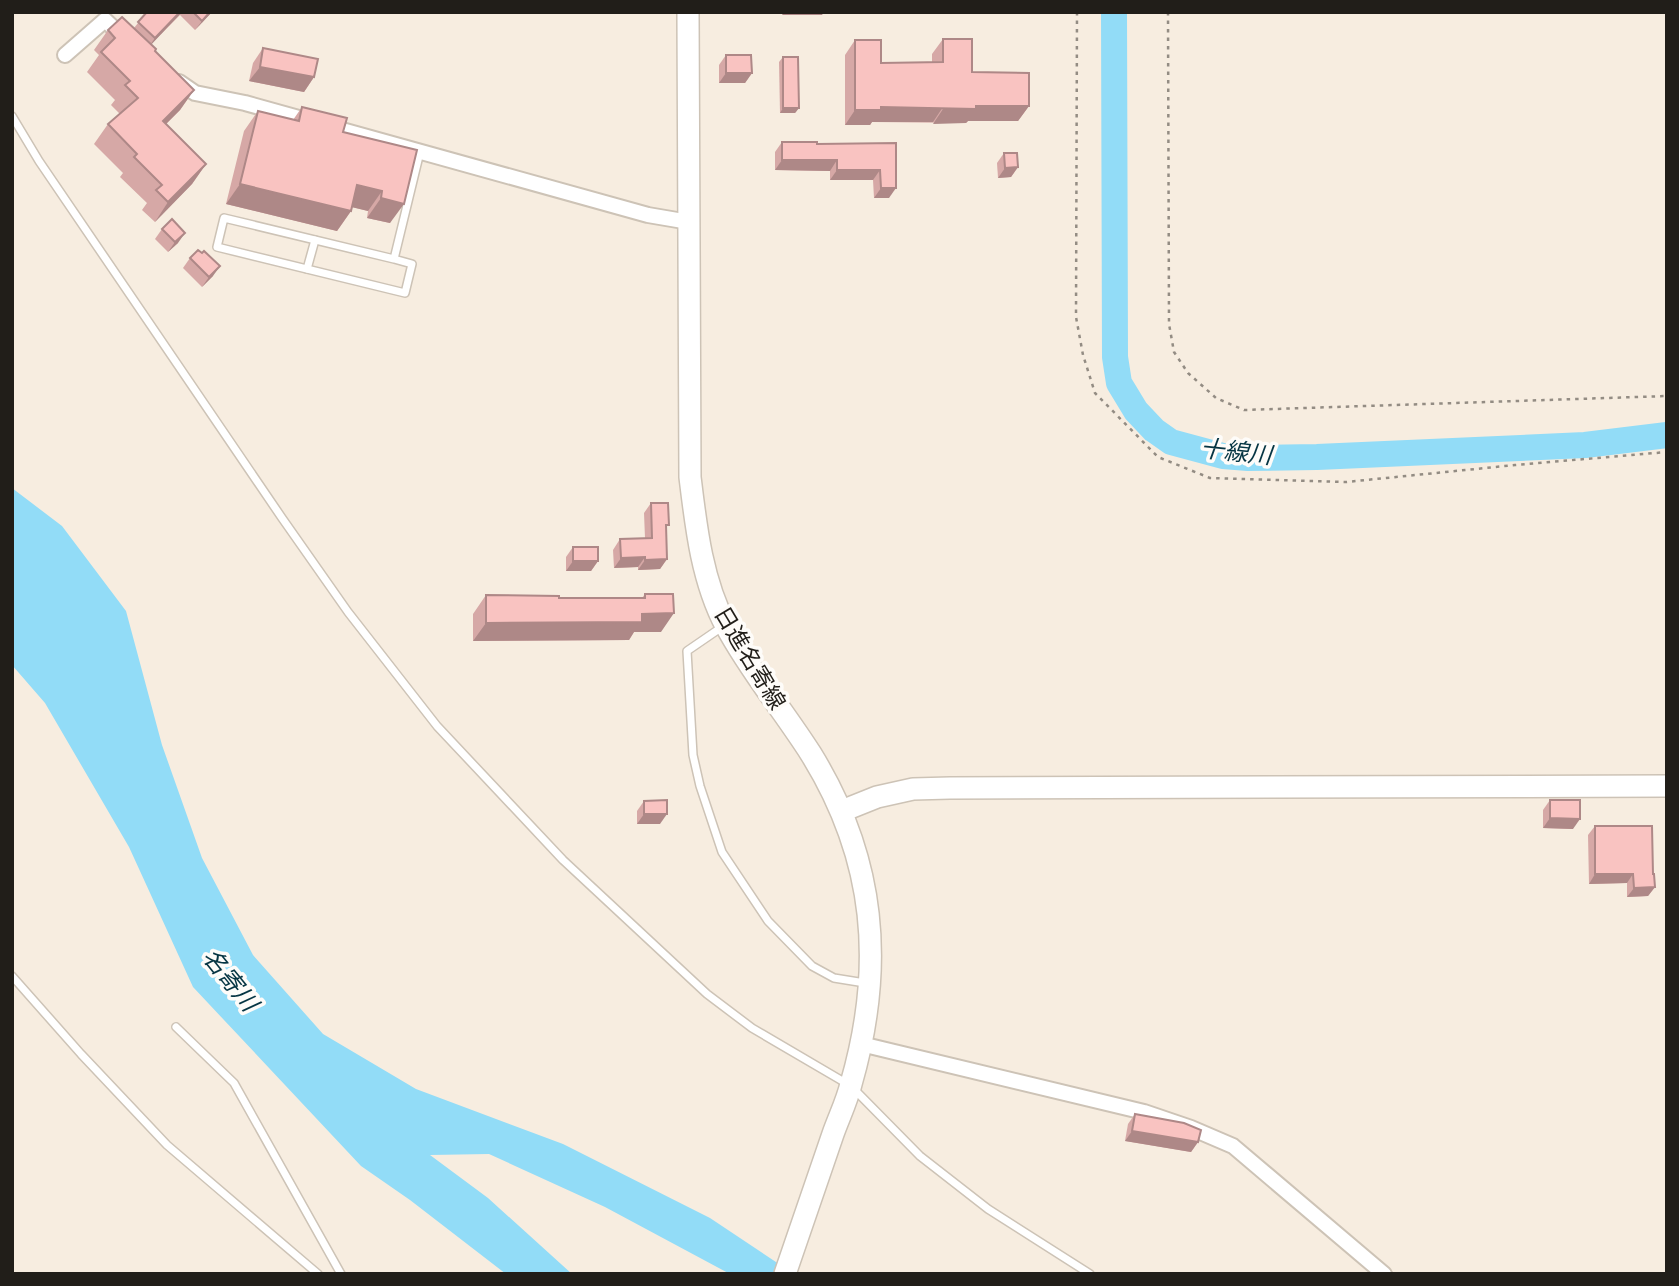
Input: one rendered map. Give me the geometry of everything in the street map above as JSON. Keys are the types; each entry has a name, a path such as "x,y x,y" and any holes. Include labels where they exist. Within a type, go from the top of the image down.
{"main road":[{"name":"日進名寄線","path":"688,12 690,477 696,527 707,579 725,624 811,755 842,811 859,861 867,897 870,934 870,984 861,1044 851,1086 785,1274"},
{"path":"842,811 877,797 913,789 938,788 1667,786"}],"street":[{"path":"65,55 105,20 132,45"},
{"path":"172,78 195,93 246,103 648,215 689,222"},
{"path":"861,1044 1144,1112 1233,1146 1384,1274"}],"lane":[{"path":"12,116 39,161 282,518 348,612 437,726 563,860 706,994 752,1028 851,1086 920,1156 988,1209 1090,1274"},
{"path":"394,259 420,152"},
{"path":"224,218 394,259 412,264 405,293 217,247 224,218"},
{"path":"307,269 315,240"},
{"path":"725,624 687,651 693,755 700,786 722,852 768,921 812,966 834,978 870,984"},
{"path":"12,976 167,1145 317,1274"},
{"path":"176,1027 234,1083 341,1274"}],"path":[{"path":"1077,12 1076,317 1083,355 1095,394 1158,457 1210,478 1346,482 1667,452"},
{"path":"1168,12 1169,324 1174,352 1188,373 1216,398 1244,410 1667,396"}],"water":[{"name":"名寄川","path":"12,488 62,526 126,611 162,745 202,858 253,955 323,1034 416,1089 563,1144 710,1218 794,1274 730,1274 605,1207 489,1154 430,1155 488,1198 572,1274 506,1274 361,1166 193,987 129,847 45,703 12,665"}],"building":[{"path":"147,12 180,12 155,38 138,22"},
{"path":"193,12 210,12 202,21"},
{"path":"122,17 194,90 163,121 206,164 168,202 156,190 162,185 134,157 137,154 108,124 138,98 125,85 130,81 101,52 115,38 108,30"},
{"path":"943,39 972,39 972,72 1029,73 1029,106 976,106 976,109 881,107 881,110 855,110 855,40 881,40 881,63 943,62"},
{"path":"263,48 318,59 314,77 260,67"},
{"path":"726,55 751,55 752,73 726,73"},
{"path":"783,57 798,57 799,108 783,108"},
{"path":"302,107 347,118 343,132 417,150 404,204 381,198 382,191 357,185 351,211 240,184 258,111 299,121"},
{"path":"782,142 896,143 896,188 881,188 880,170 837,170 837,160 782,160"},
{"path":"1004,153 1017,153 1018,167 1005,168"},
{"path":"172,219 185,233 175,242 162,229"},
{"path":"198,250 202,253 204,251 220,266 209,277 190,258"},
{"path":"651,503 668,503 667,559 621,558 620,539 652,538"},
{"path":"573,547 598,547 598,561 573,561"},
{"path":"645,594 673,594 674,613 642,614 642,622 486,623 486,595 645,598"},
{"path":"667,800 667,814 644,814 644,801"},
{"path":"1550,800 1580,800 1580,819 1550,818"},
{"path":"1595,826 1652,826 1655,887 1634,888 1633,874 1595,874"},
{"path":"1135,1114 1184,1123 1201,1130 1198,1142 1132,1131"}],"waterway":[{"name":"十線川","path":"1114,12 1115,357 1119,383 1136,411 1154,430 1171,442 1223,456 1248,458 1585,445 1667,435"}]}
